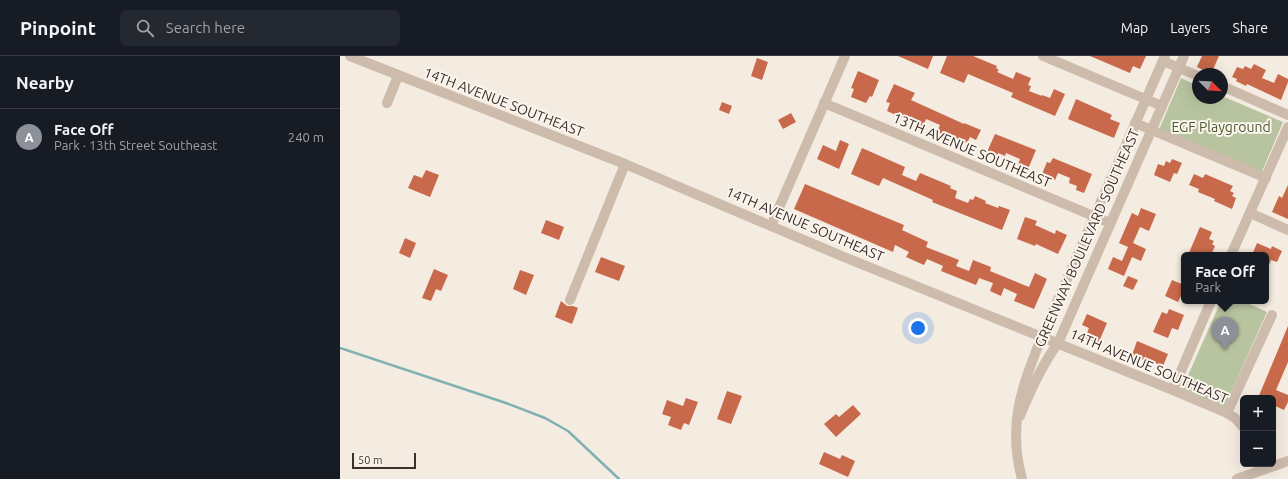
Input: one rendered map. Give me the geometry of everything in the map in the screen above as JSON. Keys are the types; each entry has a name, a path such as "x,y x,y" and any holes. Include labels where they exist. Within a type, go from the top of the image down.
{"street":[{"name":"14TH AVENUE SOUTHEAST","path":"350,56 625,164 844,257 1173,390 1227,413 1240,424"},
{"path":"771,226 845,56"},
{"path":"1043,56 1162,106"},
{"name":"GREENWAY BOULEVARD SOUTHEAST","path":"1016,431 1032,390 1051,353 1058,343 1184,56"},
{"path":"1164,58 1179,68 1192,73"},
{"name":"GREENWAY BOULEVARD SOUTHEAST","path":"1022,479 1016,451 1016,431 1019,400 1027,374 1094,216 1164,58"},
{"path":"387,103 398,76"},
{"path":"1228,89 1288,115"},
{"name":"13TH AVENUE SOUTHEAST","path":"824,104 1110,223"},
{"path":"1135,123 1266,178"},
{"path":"1233,252 1288,127"},
{"path":"570,300 625,164"},
{"path":"1250,213 1288,230"},
{"path":"1173,390 1210,304"},
{"path":"1227,413 1272,315"},
{"path":"1237,479 1288,461"}],"green space":[{"name":"EGF Playground","path":"1181,78 1192,83 1192,104 1228,104 1228,99 1283,122 1261,174 1158,132"},
{"path":"1220,304 1250,304 1267,312 1224,408 1182,389"}],"building":[{"path":"898,56 933,56 928,69"},
{"path":"947,56 973,56 997,66 996,68 999,70 997,72 1013,79 1016,72 1031,78 1028,85 1031,86 1029,91 1042,96 1050,98 1054,89 1065,94 1055,116 1011,97 1013,93 968,74 964,83 940,73"},
{"path":"1090,56 1146,56 1140,69 1133,66 1130,73"},
{"path":"1202,56 1219,56 1214,68 1197,67"},
{"path":"757,58 768,62 762,80 751,76"},
{"path":"1254,64 1266,70 1262,78 1274,83 1278,74 1288,79 1281,100 1247,84 1246,86 1236,81 1237,79 1232,77 1237,67 1243,69 1245,66 1251,69"},
{"path":"858,71 879,80 872,97 870,96 866,103 851,97 854,89 851,88"},
{"path":"894,84 915,93 911,100 981,130 976,140 970,137 967,143 948,135 947,137 937,132 940,125 926,119 923,127 887,111 890,103 886,102"},
{"path":"1076,99 1112,115 1110,119 1120,123 1114,138 1068,119"},
{"path":"722,102 732,106 729,114 719,110"},
{"path":"791,113 796,122 783,129 778,120"},
{"path":"995,134 1036,150 1028,169 1018,165 1020,159 1006,153 1005,156 998,153 997,157 987,152"},
{"path":"840,140 849,144 839,169 817,159 823,145 836,151"},
{"path":"862,148 905,167 902,175 916,181 920,173 951,186 950,188 957,191 955,198 968,203 970,199 973,200 975,196 986,201 985,203 998,208 999,206 1010,210 1002,230 932,202 933,200 883,178 879,186 851,174"},
{"path":"1053,158 1092,174 1084,193 1076,190 1077,186 1069,183 1070,178 1058,173 1055,180 1042,174 1047,162 1050,163"},
{"path":"1172,159 1182,163 1177,174 1174,173 1170,182 1154,175 1158,164 1164,166 1166,161 1170,163"},
{"path":"426,170 439,175 430,197 408,188 414,175 422,178"},
{"path":"1194,174 1203,178 1205,174 1233,186 1230,191 1234,193 1232,196 1236,198 1232,209 1214,201 1215,199 1198,192 1199,189 1189,185"},
{"path":"805,184 904,225 902,230 928,242 926,247 959,260 956,266 969,271 973,260 991,267 990,271 1029,287 1035,273 1047,279 1034,309 1014,301 1017,294 1004,288 1001,296 990,291 993,283 979,278 976,285 941,271 943,266 927,259 924,265 906,257 909,252 895,245 893,252 794,209"},
{"path":"1288,185 1288,219 1272,212 1279,196 1282,198"},
{"path":"1141,208 1156,214 1149,231 1140,227 1133,243 1146,249 1141,261 1132,257 1124,276 1108,269 1113,257 1122,261 1128,247 1119,243 1132,213 1138,216"},
{"path":"1025,217 1037,221 1035,225 1055,234 1056,230 1067,235 1058,254 1036,244 1035,246 1017,239"},
{"path":"546,220 564,227 559,240 541,233"},
{"path":"1200,227 1212,232 1209,239 1214,241 1212,244 1215,246 1212,252 1189,252"},
{"path":"405,238 416,243 410,258 399,253"},
{"path":"1257,243 1271,249 1272,246 1282,251 1277,262 1271,260 1269,265 1269,252 1253,252"},
{"path":"601,257 625,266 619,281 595,272"},
{"path":"434,269 448,275 441,291 436,289 431,301 422,298"},
{"path":"520,270 534,275 526,295 513,289"},
{"path":"1128,276 1138,280 1133,290 1123,286"},
{"path":"1172,280 1181,284 1181,296 1178,302 1165,296"},
{"path":"561,301 567,306 578,308 572,324 555,317"},
{"path":"1169,309 1184,315 1178,330 1172,328 1168,338 1153,332 1162,312 1167,314"},
{"path":"1087,314 1107,323 1098,344 1085,338 1089,328 1082,325"},
{"path":"1288,326 1288,362 1276,390 1288,395 1288,402 1284,410 1276,406 1276,395 1259,395"},
{"path":"1137,341 1168,354 1163,366 1153,362 1152,364 1132,355"},
{"path":"727,391 742,396 731,424 717,419"},
{"path":"686,398 698,402 689,425 684,423 681,430 668,425 671,417 662,414 667,400 683,406"},
{"path":"853,405 861,414 836,437 824,424 836,414 839,417"},
{"path":"824,452 840,459 842,455 855,461 848,477 819,464"}],"waterway":[{"path":"340,348 506,403 545,418 568,431 619,479"}],"place":[{"name":"Face Off","path":"1225,350"}]}
